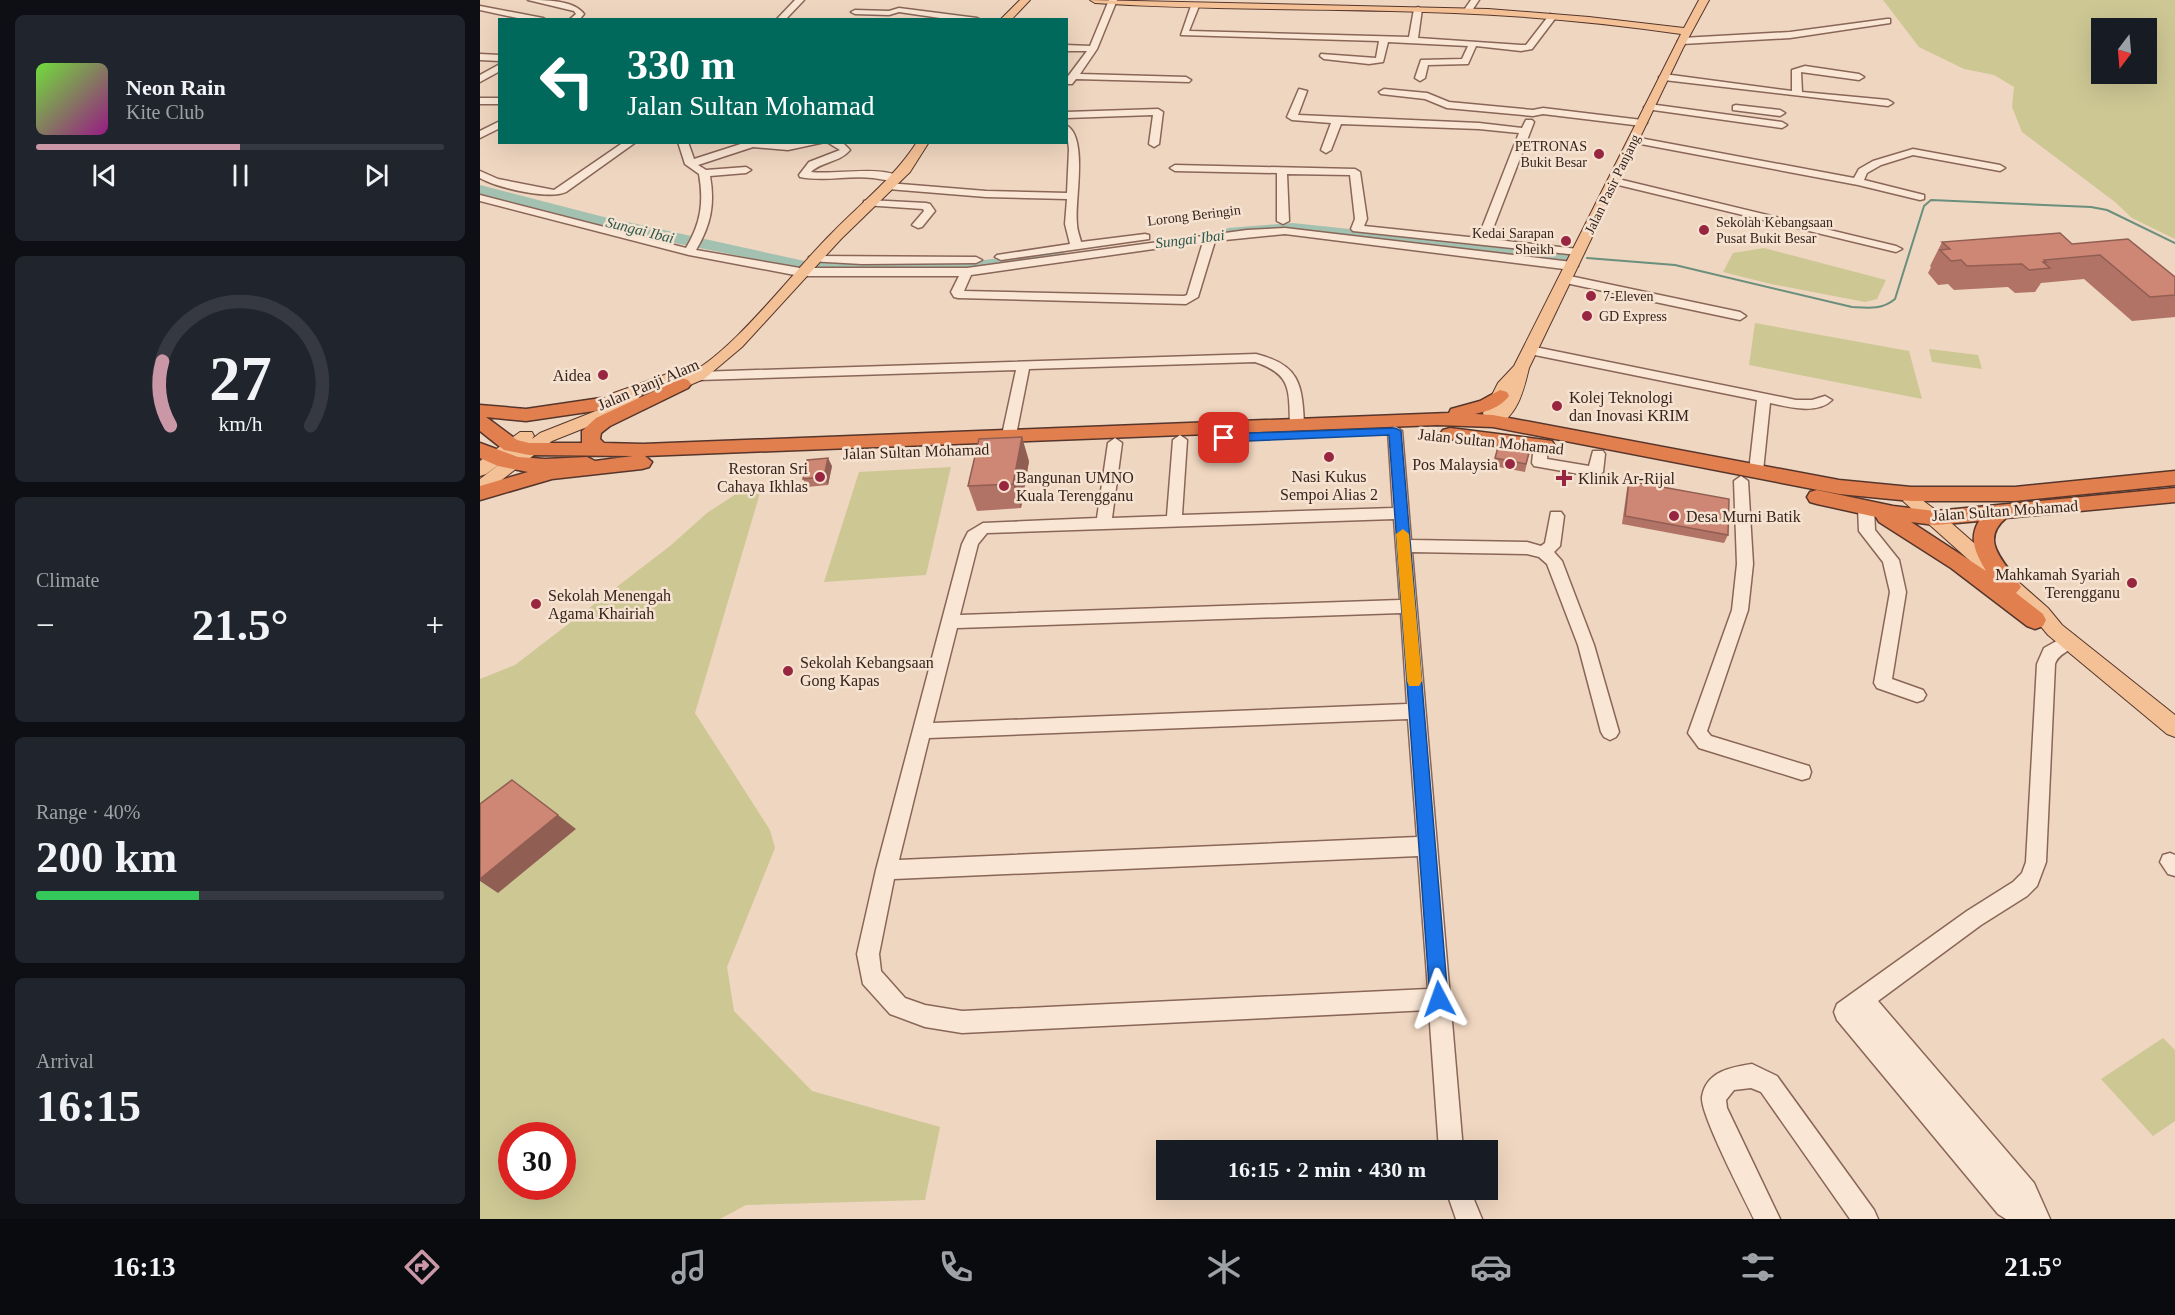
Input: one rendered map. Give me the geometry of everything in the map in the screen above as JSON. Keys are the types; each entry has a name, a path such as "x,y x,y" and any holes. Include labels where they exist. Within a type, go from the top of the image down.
{"highway":[{"path":"600,450 590,441 591,431 603,422 688,378"},
{"path":"1367,420 1470,411 1504,400 1516,414 1545,438"},
{"path":"480,411 526,415 601,404"},
{"name":"Jalan Sultan Mohamad","path":"501,456 600,450 653,450 1437,419 1493,421 1598,454 1749,476 1911,494 2015,494 2175,478"},
{"path":"1395,431 1480,427 1493,421 1505,431 1598,454"},
{"path":"480,422 501,456"},
{"name":"Jalan Sultan Mohamad","path":"501,456 528,466 1395,431 1545,438 1749,476 1869,508 1923,512 1999,513 2175,495"},
{"path":"480,493 551,472 653,461"},
{"path":"1839,487 1923,512 1953,502 2015,494"},
{"path":"1869,508 1953,557 2035,620"},
{"path":"1999,513 1988,520 1984,527 1983,541 1989,559 2010,587"}],"main road":[{"path":"1007,18 1025,0"},
{"path":"1095,0 1195,6 1334,4 1468,10 1622,22 1685,37"},
{"name":"Jalan Pasir Panjang","path":"1493,421 1502,416 1504,400 1517,386 1521,368 1642,123 1657,101 1664,77 1704,0"},
{"name":"Jalan Panji Alam","path":"501,456 688,378 737,344 813,259 911,163 922,144"},
{"name":"Jalan Panji Alam","path":"501,456 535,431 601,404 688,378"},
{"path":"480,488 501,456"},
{"path":"1923,512 2041,614 2062,636 2175,728"},
{"path":"1923,512 2035,620 2062,636"}],"street":[{"path":"532,0 574,8 580,14 575,18"},
{"path":"782,18 800,0"},
{"path":"1468,10 1475,0"},
{"path":"1068,82 1093,49 1112,1"},
{"path":"1195,6 1184,33 1413,40 1527,48 1553,16"},
{"path":"480,8 532,18"},
{"path":"1413,40 1418,9"},
{"path":"855,12 889,13 899,10 961,18"},
{"path":"1685,37 1790,35 1887,21"},
{"path":"1324,56 1380,60 1384,39"},
{"path":"1420,78 1424,62 1465,62 1473,43"},
{"path":"1068,48 1093,49"},
{"path":"480,57 498,58"},
{"path":"1797,94 1796,70 1805,69 1859,77"},
{"path":"480,72 495,70"},
{"path":"480,79 495,70"},
{"path":"1073,76 1186,80"},
{"path":"1664,77 1888,103"},
{"path":"1302,91 1292,117 1337,121 1479,126 1525,131"},
{"path":"1384,92 1427,96 1448,105 1533,113 1543,111 1642,123"},
{"path":"480,101 498,101"},
{"path":"1657,101 1782,125"},
{"path":"1688,101 1780,113"},
{"path":"1068,115 1158,112 1154,144"},
{"path":"1482,242 1533,113"},
{"path":"1326,150 1337,121"},
{"path":"480,135 498,125"},
{"path":"1068,133 1074,149 1071,224 1076,245"},
{"path":"1634,140 1858,182 1920,197"},
{"path":"480,174 495,182 555,193 629,144"},
{"path":"684,144 690,164 704,173 746,170"},
{"path":"690,164 752,144 788,147 807,144"},
{"path":"838,144 843,146 845,150 842,154 816,161 804,175 826,177 866,174 892,182 986,194 1073,196"},
{"path":"1858,182 1863,171 1877,163 1913,152 2000,168"},
{"path":"1175,168 1356,172 1361,219 1357,229"},
{"path":"1282,171 1283,221"},
{"path":"689,251 699,237 708,213 704,173"},
{"path":"1614,181 1896,249"},
{"path":"480,198 689,251 801,272 967,272 1058,255 1285,231 1572,266"},
{"path":"868,203 926,206 930,211 918,225"},
{"name":"Lorong Beringin","path":"813,259 969,261 1058,255 1076,245 1263,221 1283,221 1578,252"},
{"path":"967,272 958,294 1186,300 1192,297 1210,239"},
{"path":"1565,279 1740,316"},
{"path":"1530,350 1764,397 1806,404 1825,400"},
{"path":"688,378 1256,358 1273,363 1293,377 1297,423"},
{"path":"1009,435 1023,366"},
{"path":"1764,397 1749,476 1746,564 1740,610 1697,733 1705,742 1802,772"},
{"path":"1395,431 1450,1140"},
{"path":"1174,521 1180,440"},
{"path":"1104,523 1114,442"},
{"path":"1869,508 1867,531 1891,560 1898,592 1883,683 1917,694"},
{"path":"1401,513 983,528 970,543 886,870 868,954 871,976 898,1006 925,1016 962,1022 1439,999"},
{"path":"1544,552 1552,546 1556,516"},
{"path":"1404,546 1527,548 1544,552 1554,561 1586,645 1610,732"},
{"path":"950,622 1408,606"},
{"path":"1853,1006 1974,918 2020,890 2030,879 2036,862 2046,664 2050,653 2062,636"},
{"path":"923,731 1417,711"},
{"path":"886,870 1427,846"},
{"path":"1853,1006 2007,1205 2029,1219"},
{"path":"1853,1006 2025,1192 2037,1219"},
{"path":"1767,1219 1715,1110 1714,1096 1728,1079 1752,1076 1769,1084 1865,1219"},
{"path":"1462,1200 1469,1219"}],"shaded area":[{"path":"1883,0 2175,0 2175,239 2132,218 2115,202 2022,132 2012,107 2014,87 1994,75 1964,69 1919,47"},
{"path":"1764,248 1886,280 1877,299 1865,302 1771,284 1723,272 1733,253"},
{"path":"1755,323 1909,351 1922,399 1749,365"},
{"path":"1929,349 1978,355 1982,369 1932,362"},
{"path":"951,467 926,575 824,582 859,472"},
{"path":"736,491 760,493 695,713 770,830 775,848 727,967 734,1011 812,1091 940,1127 925,1200 746,1205 720,1219 480,1219 480,679 515,665 670,546 707,513 733,496"},
{"path":"2163,1038 2175,1050 2175,1121 2153,1136 2101,1079"}],"building":[{"path":"2060,233 2072,244 2128,239 2175,277 2175,295 2150,297 2100,255 2044,260 2046,262 2043,262 2050,268 2029,270 2022,264 1967,266 1961,260 1951,261 1940,250 1950,249 1942,242"},
{"path":"1022,437 1013,484 968,486 979,439"},
{"path":"1498,447 1529,453 1526,464 1495,458"},
{"path":"828,458 824,477 803,479 807,460"},
{"name":"Desa Murni Batik","path":"1629,481 1729,499 1728,535 1625,516"},
{"path":"512,780 558,815 480,879 480,804"}],"waterway":[{"name":"Sungai Ibai","path":"480,190 640,231 802,264"},
{"path":"1587,258 1675,265 1852,307 1869,308 1880,307 1895,299 1924,206 1931,200 2091,207 2107,210 2175,243"},
{"name":"Sungai Ibai","path":"1228,233 1293,228 1566,257"},
{"name":"Sungai Ibai","path":"814,266 962,268 1059,255"}],"slow traffic":[{"path":"1403,534 1414,681"}],"place":[{"name":"PETRONAS Bukit Besar","path":"1599,154"},
{"name":"Sekolah Kebangsaan Pusat Bukit Besar","path":"1704,230"},
{"name":"Kedai Sarapan Sheikh","path":"1566,241"},
{"name":"7-Eleven","path":"1591,296"},
{"name":"GD Express","path":"1587,316"},
{"name":"Aidea","path":"603,375"},
{"name":"Kolej Teknologi dan Inovasi KRIM","path":"1557,406"},
{"name":"Nasi Kukus Sempoi Alias 2","path":"1329,457"},
{"name":"Pos Malaysia","path":"1510,464"},
{"name":"Restoran Sri Cahaya Ikhlas","path":"820,477"},
{"name":"Klinik Ar-Rijal","path":"1564,478"},
{"name":"Bangunan UMNO Kuala Terengganu","path":"1004,486"},
{"name":"Desa Murni Batik","path":"1674,516"},
{"name":"Mahkamah Syariah Terengganu","path":"2132,583"},
{"name":"Sekolah Menengah Agama Khairiah","path":"536,604"},
{"name":"Sekolah Kebangsaan Gong Kapas","path":"788,671"}],"route":[{"path":"1224,438 1395,431 1439,999"}]}
